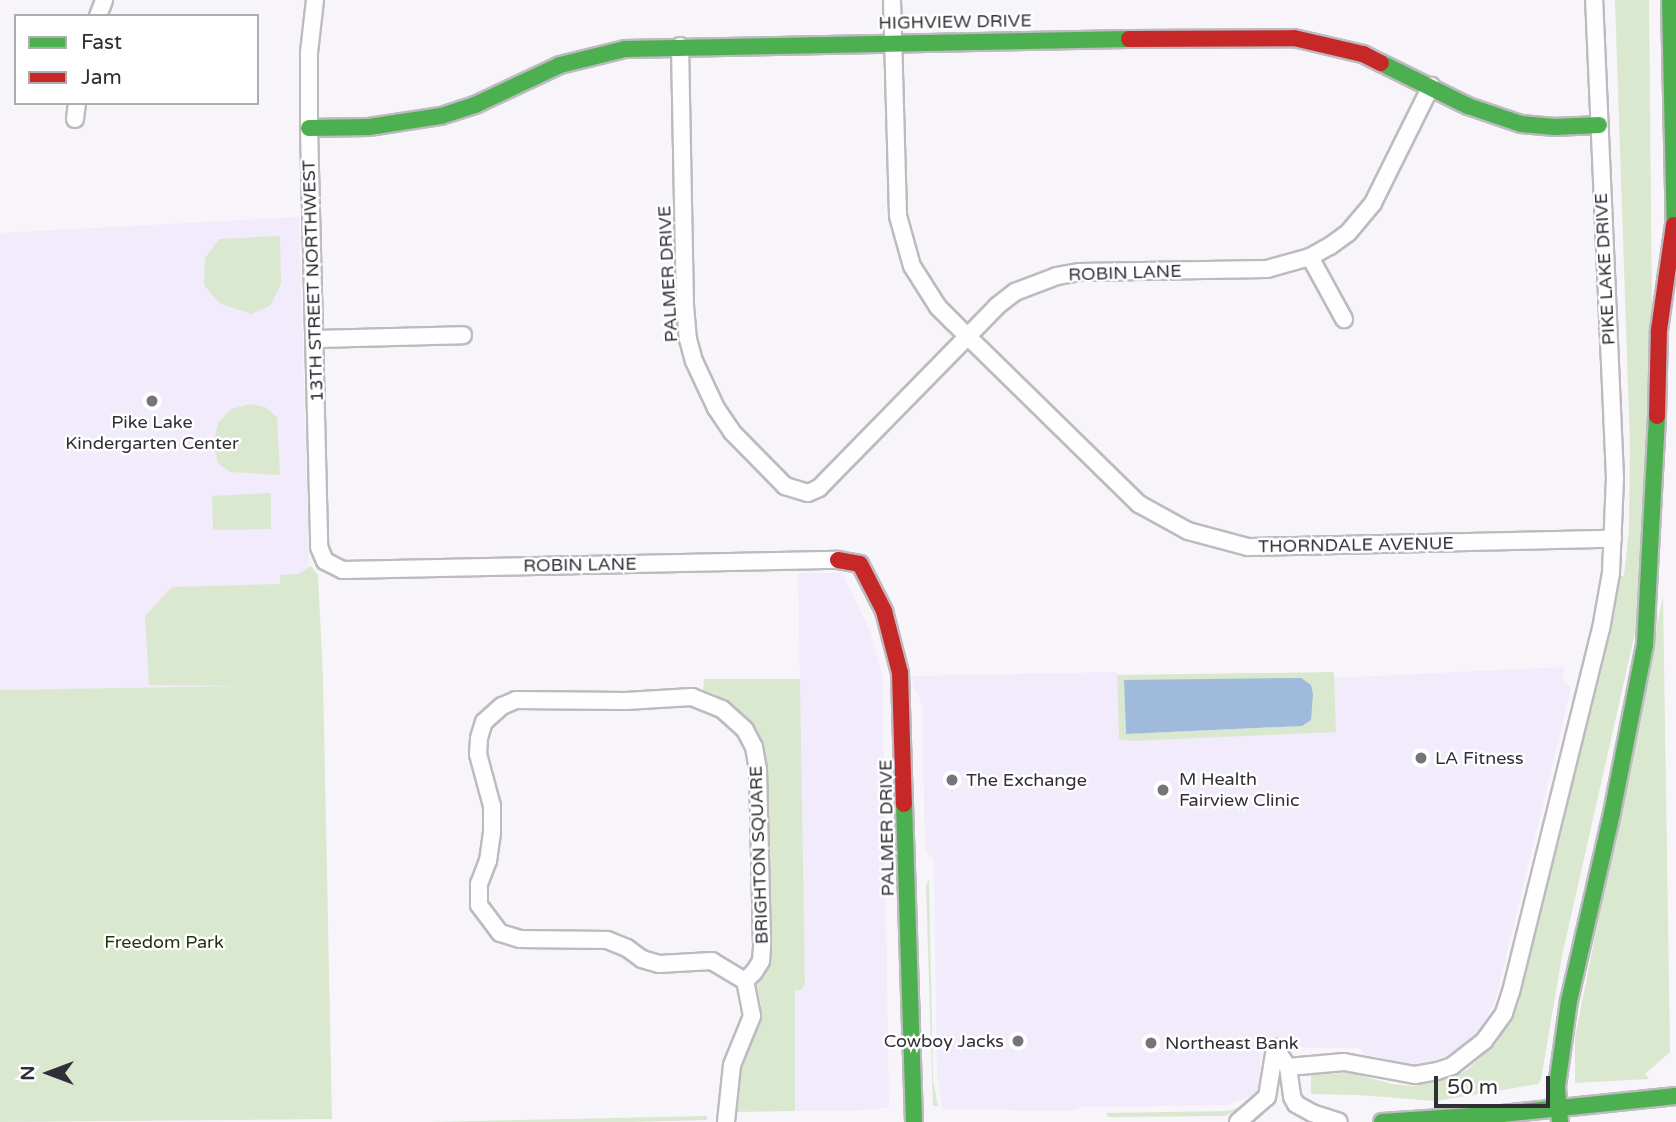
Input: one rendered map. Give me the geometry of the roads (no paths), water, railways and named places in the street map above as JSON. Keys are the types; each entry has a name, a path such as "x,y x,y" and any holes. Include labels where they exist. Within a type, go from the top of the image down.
{"main road":[{"path":"1670,0 1676,306"},
{"name":"HIGHVIEW DRIVE","path":"309,128 369,127 440,116 485,101 560,65 625,49 1294,38 1363,54 1468,106 1521,124 1555,127 1599,125"},
{"path":"1559,1115 1557,1086 1569,1000 1612,813 1645,645 1656,480 1659,330 1674,225"},
{"name":"PALMER DRIVE","path":"838,560 860,564 868,575 884,611 901,673 914,1122"},
{"path":"1382,1122 1559,1115 1676,1096"}],"street":[{"name":"13TH STREET NORTHWEST","path":"315,0 309,53 309,128 319,547 325,561"},
{"name":"THORNDALE AVENUE","path":"892,0 897,197 904,243 922,284 939,307 1139,503 1188,531 1220,542 1276,548 1613,539"},
{"name":"PIKE LAKE DRIVE","path":"1288,1067 1344,1062 1415,1075 1437,1070 1473,1052 1495,1028 1511,992 1601,629 1610,579 1615,478 1594,0"},
{"name":"PALMER DRIVE","path":"680,46 685,306 688,339 694,361 716,408 732,432 785,486 808,493"},
{"name":"ROBIN LANE","path":"808,493 819,488 968,336 1015,292 1057,276 1079,272 1266,269 1310,257 1348,233 1373,203 1432,86"},
{"path":"1310,257 1343,319"},
{"path":"315,339 463,335"},
{"name":"ROBIN LANE","path":"325,561 342,569 838,560"},
{"name":"BRIGHTON SQUARE","path":"692,697 722,709 735,719 754,747 758,769 762,947 761,961 745,981 712,961 659,964 642,960 627,948 607,940 520,939 500,933 488,921 478,905 479,884 488,861 492,806 478,754 478,738 491,713 516,700 626,701 692,697"},
{"path":"726,1122 732,1065 752,1016 745,981"},
{"path":"1238,1122 1267,1097 1275,1048 1288,1067 1292,1097 1296,1104 1312,1113 1339,1122"}],"water":[{"path":"1301,678 1311,685 1313,694 1311,720 1302,726 1126,734 1124,680"}],"place":[{"name":"Pike Lake Kindergarten Center","path":"152,401"},
{"name":"LA Fitness","path":"1421,758"},
{"name":"The Exchange","path":"952,780"},
{"name":"M Health Fairview Clinic","path":"1163,790"},
{"name":"Cowboy Jacks","path":"1018,1041"},
{"name":"Northeast Bank","path":"1151,1043"}],"park label":[{"name":"Freedom Park","path":"164,942"}]}
